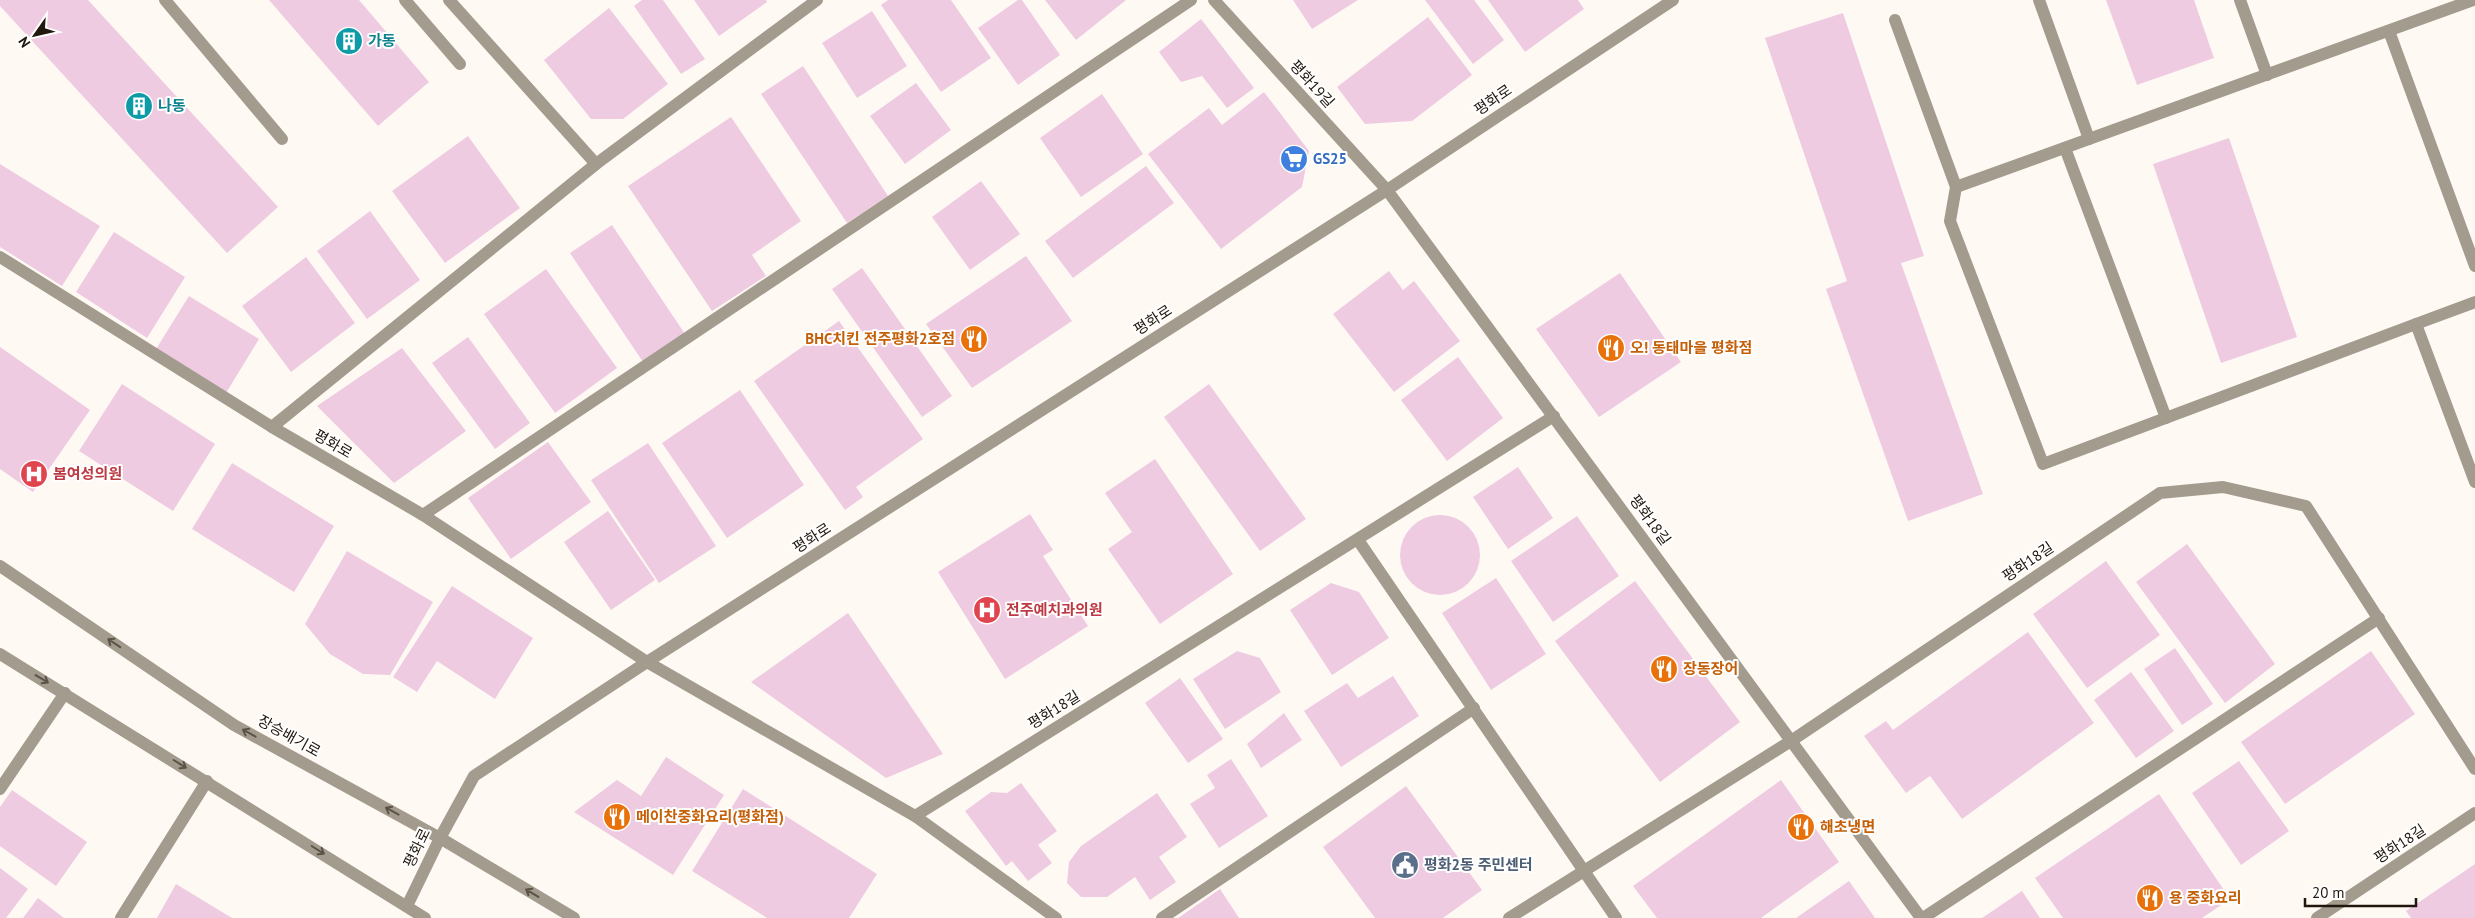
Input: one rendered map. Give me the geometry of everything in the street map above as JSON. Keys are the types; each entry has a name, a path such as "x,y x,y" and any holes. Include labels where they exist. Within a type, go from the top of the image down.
{"street":[{"path":"165,0 282,139"},
{"path":"405,0 460,64"},
{"path":"449,0 596,164"},
{"path":"272,427 596,164 817,0"},
{"path":"423,515 1191,0"},
{"name":"평화19길","path":"1214,0 1387,190"},
{"name":"평화로","path":"407,906 440,838 474,776 647,662 1387,190 1673,0"},
{"path":"2039,0 2089,139"},
{"path":"2240,0 2267,75"},
{"path":"1956,187 2473,0"},
{"path":"1895,20 1956,187 1950,221 2043,464 2475,302"},
{"path":"2389,31 2475,266"},
{"path":"2065,148 2166,418"},
{"name":"평화18길","path":"1387,190 1791,741 1922,918 2379,618 2306,506 2223,487 2160,493 1791,741 1509,918"},
{"name":"평화로","path":"0,258 272,427 423,515 647,662 915,816"},
{"path":"2416,324 2475,482"},
{"name":"평화18길","path":"915,816 1554,416"},
{"path":"1358,540 1616,918"},
{"name":"장승배기로","path":"0,566 234,725 440,838 574,918"},
{"path":"2379,618 2475,769"},
{"path":"0,654 425,918"},
{"path":"0,789 65,693"},
{"path":"1162,918 1474,708"},
{"path":"120,918 207,781"},
{"name":"평화18길","path":"2317,918 2475,814"},
{"path":"915,816 1056,918"}],"building":[{"name":"나동","path":"0,0 88,0 278,207 227,253 0,6"},
{"name":"가동","path":"269,0 359,0 429,82 378,126"},
{"path":"642,0 663,0 705,59 681,74 634,6"},
{"path":"694,0 766,0 767,2 719,36"},
{"path":"888,0 951,0 991,58 941,92 881,5"},
{"path":"1018,0 1022,0 1060,55 1018,85 978,28"},
{"path":"1045,0 1126,0 1076,40"},
{"path":"1293,0 1358,0 1312,29"},
{"path":"1425,0 1474,0 1504,40 1473,64"},
{"path":"1488,0 1578,0 1584,9 1525,52"},
{"path":"2106,0 2194,0 2214,58 2137,85"},
{"path":"609,8 668,84 623,119 591,119 544,60"},
{"path":"872,11 907,66 857,98 822,43"},
{"path":"1843,13 1924,256 1901,263 1983,494 1908,521 1826,289 1847,281 1765,38"},
{"path":"1428,17 1472,75 1412,121 1365,124 1337,87"},
{"path":"1201,19 1254,88 1227,108 1202,76 1181,82 1159,52"},
{"path":"803,66 888,196 847,223 761,94"},
{"path":"916,83 951,130 905,164 870,116"},
{"path":"1264,92 1309,151 1302,187 1221,249 1148,154 1209,108 1222,125"},
{"path":"1102,94 1143,154 1081,197 1040,138"},
{"path":"731,117 801,221 752,255 766,276 712,311 628,186"},
{"path":"468,136 520,208 445,263 392,191"},
{"path":"2229,138 2297,337 2221,363 2153,164"},
{"path":"0,164 100,226 62,286 0,247"},
{"path":"1146,166 1174,203 1073,278 1045,241"},
{"path":"981,181 1020,234 970,270 932,217"},
{"path":"370,211 420,280 367,319 317,251"},
{"path":"612,225 685,334 643,362 570,253"},
{"path":"114,232 185,277 147,338 76,292"},
{"path":"1026,256 1072,321 972,388 926,324"},
{"path":"306,257 355,323 291,372 242,306"},
{"path":"862,268 952,396 922,417 832,289"},
{"path":"546,269 617,368 555,413 484,314"},
{"path":"1389,271 1403,290 1414,281 1460,341 1394,392 1333,314"},
{"path":"1620,273 1681,362 1599,417 1536,329"},
{"path":"189,296 259,339 226,393 156,349"},
{"path":"839,321 923,439 856,487 863,497 845,510 754,381"},
{"path":"468,337 530,423 495,449 432,363"},
{"path":"0,347 90,410 33,492 0,469"},
{"path":"402,348 466,431 394,483 317,406"},
{"path":"1458,357 1503,418 1447,461 1401,400"},
{"path":"122,384 215,444 173,511 79,451"},
{"path":"1209,384 1306,519 1260,551 1164,417"},
{"path":"740,390 804,485 727,538 662,443"},
{"path":"548,442 591,502 511,559 468,498"},
{"path":"648,443 716,546 659,583 591,480"},
{"path":"1155,459 1233,574 1160,624 1108,549 1132,532 1105,493"},
{"path":"232,463 334,526 294,592 192,529"},
{"path":"1518,467 1553,518 1508,549 1473,497"},
{"path":"608,511 655,580 611,610 564,542"},
{"path":"1030,514 1053,550 1043,556 1088,626 1005,679 938,572"},
{"path":"1432,515 1448,515 1469,526 1480,547 1480,563 1469,584 1448,595 1432,595 1418,589 1406,577 1400,563 1400,547 1406,533 1418,521"},
{"path":"1577,516 1619,576 1553,622 1511,561"},
{"path":"2187,544 2275,664 2225,703 2136,582"},
{"path":"347,551 433,602 390,675 363,674 330,654 305,624"},
{"path":"2106,561 2160,635 2087,688 2033,614"},
{"path":"1496,578 1546,654 1491,690 1442,613"},
{"path":"1635,581 1740,722 1660,782 1555,641"},
{"path":"1331,583 1359,592 1389,638 1332,675 1290,610"},
{"path":"452,586 533,638 495,699 437,661 417,692 393,677"},
{"path":"848,613 943,754 886,778 751,682"},
{"path":"2028,632 2094,723 1962,819 1930,776 1906,793 1864,736 1886,721 1893,730"},
{"path":"2175,648 2213,704 2182,725 2144,669"},
{"path":"1237,651 1260,658 1281,692 1225,729 1193,679"},
{"path":"2371,651 2415,714 2285,804 2241,742"},
{"path":"2131,672 2174,731 2136,758 2094,700"},
{"path":"1393,676 1419,716 1341,767 1304,711 1347,683 1358,698"},
{"path":"1180,678 1223,739 1188,763 1145,703"},
{"path":"1284,713 1302,740 1261,768 1247,744"},
{"path":"666,757 724,795 673,875 574,812 617,780 641,796"},
{"path":"1231,759 1268,816 1219,848 1190,804 1215,788 1207,775"},
{"path":"2239,761 2289,831 2241,865 2192,793"},
{"path":"1781,780 1839,862 1761,918 1657,918 1633,886"},
{"path":"1021,783 1057,831 1038,845 1052,863 1028,881 1012,861 1006,866 965,811 991,792 1007,793"},
{"path":"1406,786 1482,890 1443,918 1375,918 1323,847"},
{"path":"743,789 877,874 849,918 767,918 692,871"},
{"path":"12,790 87,842 56,886 0,846 0,807"},
{"path":"1157,793 1187,837 1159,857 1176,882 1150,900 1135,877 1107,897 1081,897 1067,883 1069,862 1081,846"},
{"path":"2159,794 2230,899 2202,918 2063,918 2035,878"},
{"path":"2475,864 2475,918 2411,918 2406,911"},
{"path":"0,868 28,889 6,918 0,918"},
{"path":"1849,881 1875,918 1796,918"},
{"path":"176,884 232,918 157,918"},
{"path":"1220,889 1239,918 1178,918"},
{"path":"2022,891 2040,918 1982,918"},
{"path":"38,898 64,918 23,918"}],"place":[{"name":"가동","path":"349,41"},
{"name":"나동","path":"139,106"},
{"name":"GS25","path":"1294,159"},
{"name":"BHC치킨 전주평화2호점","path":"974,339"},
{"name":"오! 동태마을 평화점","path":"1611,348"},
{"name":"봄여성의원","path":"34,474"},
{"name":"전주예치과의원","path":"987,610"},
{"name":"장동장어","path":"1664,669"},
{"name":"메이찬중화요리(평화점)","path":"617,817"},
{"name":"해초냉면","path":"1801,827"},
{"name":"평화2동 주민센터","path":"1405,865"},
{"name":"용 중화요리","path":"2150,898"}]}
